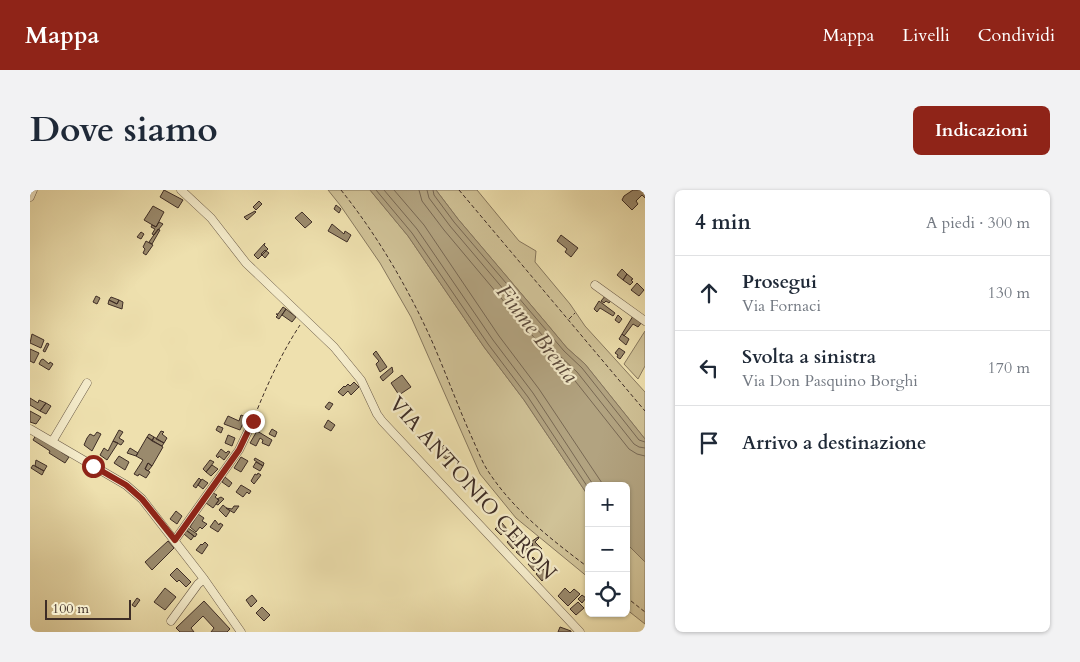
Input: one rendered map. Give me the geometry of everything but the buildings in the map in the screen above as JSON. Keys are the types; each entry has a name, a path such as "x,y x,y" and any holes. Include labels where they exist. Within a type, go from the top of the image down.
{"street":[{"path":"30,197 33,190"},
{"name":"VIA ANTONIO CERON","path":"181,190 211,218 246,263 334,347 361,380 382,421 580,632"},
{"path":"595,285 645,321"},
{"path":"52,442 87,383"},
{"path":"175,540 239,450 253,421"},
{"path":"30,429 130,488 142,499 175,540 241,632"},
{"path":"171,621 198,584 204,579"}],"path":[{"path":"341,190 389,260 419,314 462,416 488,470 523,513 548,536 585,565"},
{"path":"459,190 645,411"},
{"path":"568,320 575,313"},
{"path":"253,421 284,348 305,318"},
{"path":"630,600 645,612"}],"shaded area":[{"path":"328,190 370,190 408,236 484,347 524,400 585,491 585,575 516,518 480,474 411,317 380,263"},
{"path":"436,190 477,190 519,241 536,251 535,262 570,304 585,326 645,392 645,439 585,364 567,348 458,219"},
{"path":"645,331 645,366 638,379 624,364"},
{"path":"630,547 645,562 645,624 630,612"}],"water":[{"name":"Fiume Brenta","path":"370,190 436,190 458,219 567,348 585,364 645,439 645,562 630,547 630,482 585,482 585,491 524,400 484,347 408,236"}],"route":[{"path":"93,466 126,485 142,499 175,540 239,450 253,421"}]}
